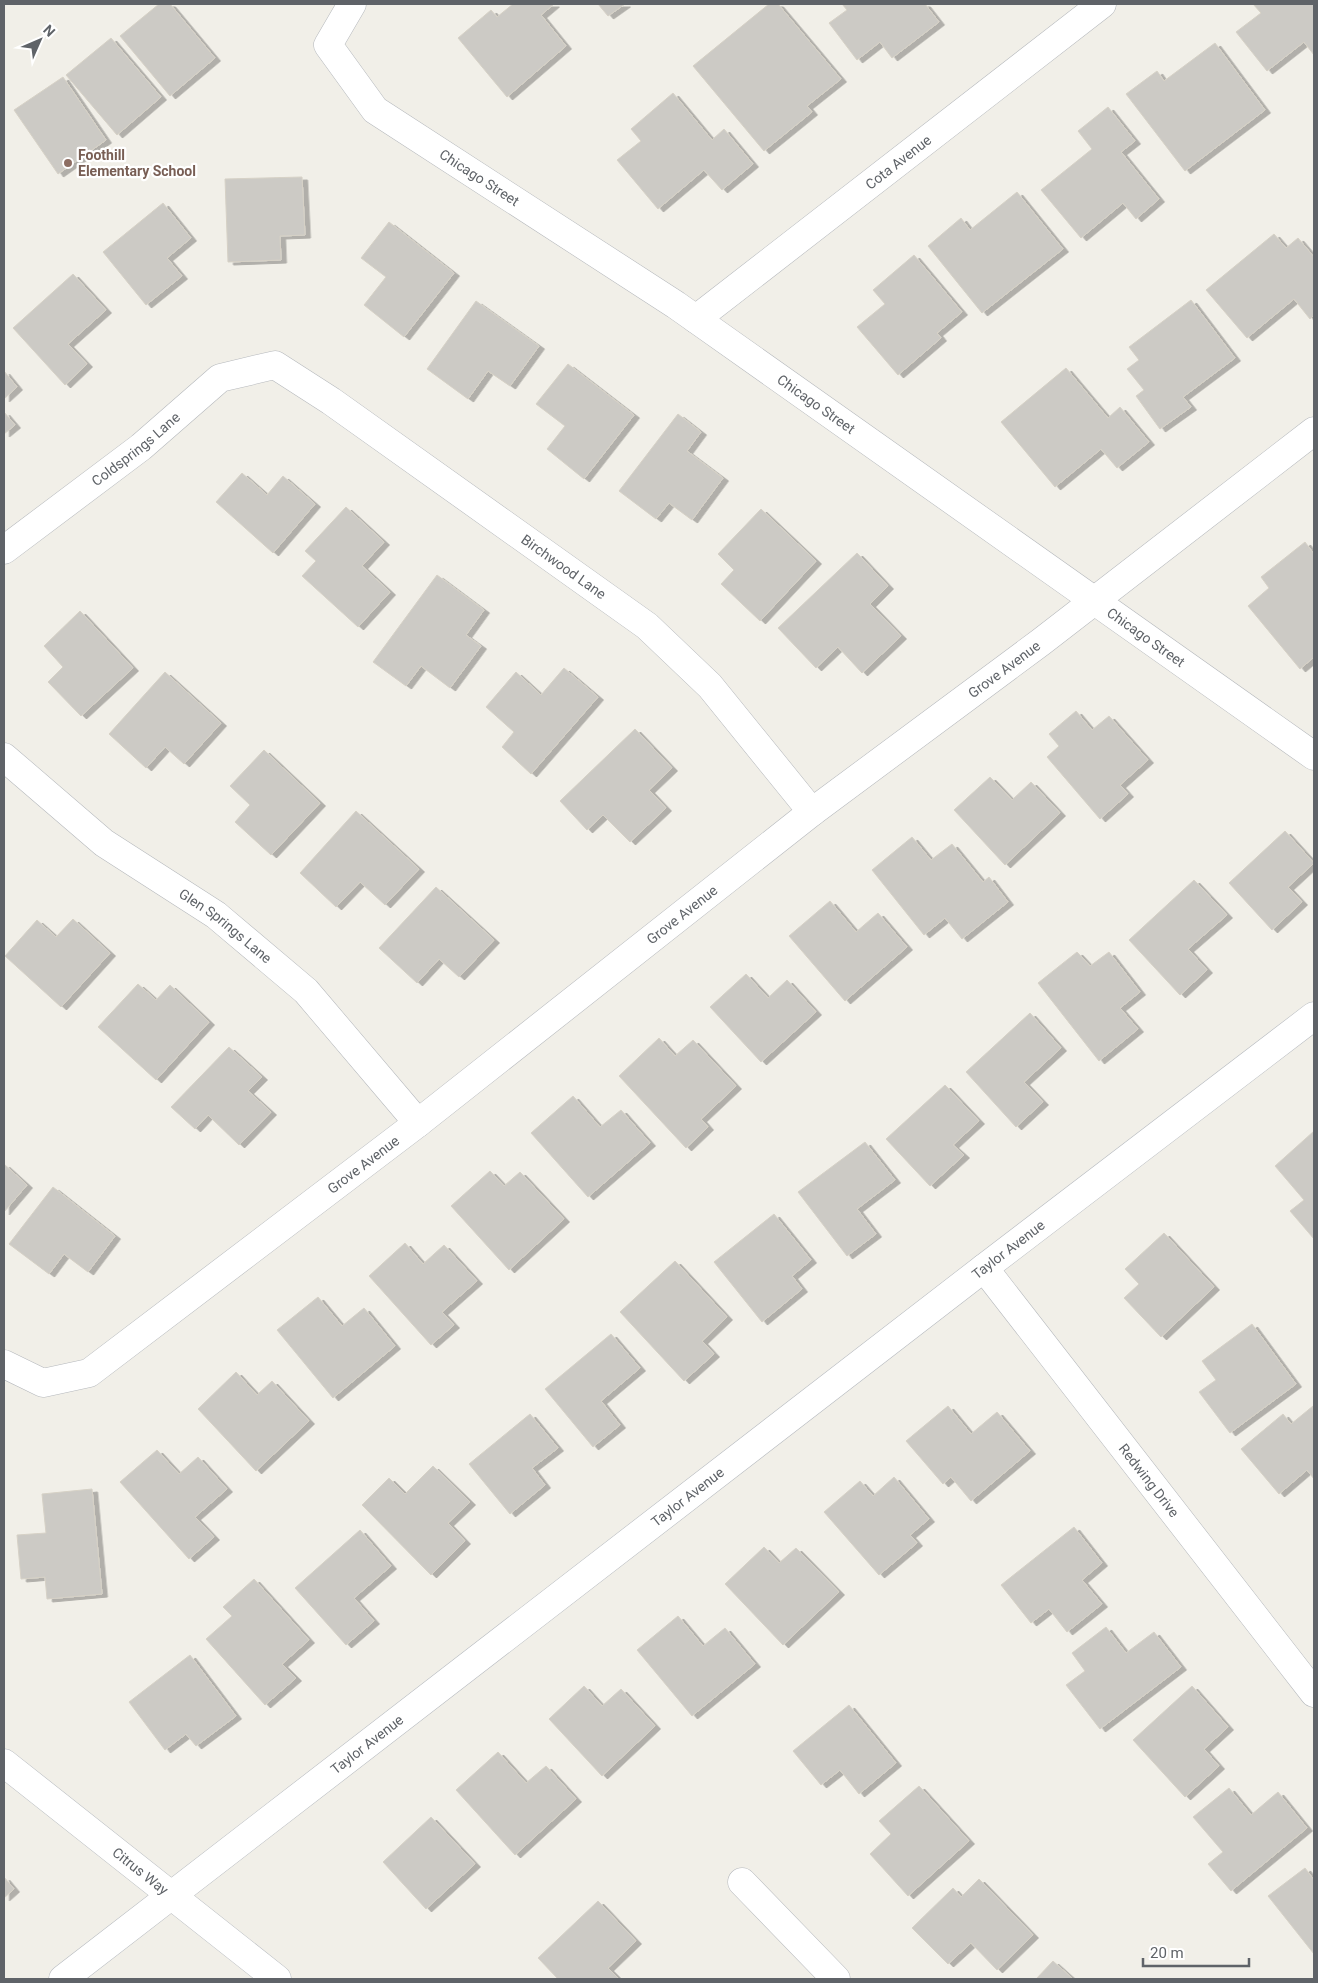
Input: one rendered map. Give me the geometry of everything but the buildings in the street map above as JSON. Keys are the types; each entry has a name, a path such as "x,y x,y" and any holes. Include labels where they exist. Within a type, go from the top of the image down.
{"street":[{"name":"Chicago Street","path":"352,4 328,45 374,110 696,319 1314,756"},
{"name":"Cota Avenue","path":"696,319 1102,4"},
{"name":"Coldsprings Lane","path":"4,550 141,447 220,378 275,364"},
{"name":"Birchwood Lane","path":"275,364 332,401 647,626 710,686 812,812"},
{"name":"Grove Avenue","path":"4,1364 43,1383 89,1373 418,1123 812,812 1095,601 1314,431"},
{"name":"Glen Springs Lane","path":"4,757 104,843 216,915 306,991 418,1123"},
{"name":"Taylor Avenue","path":"63,1979 984,1268 1314,1016"},
{"name":"Redwing Drive","path":"984,1268 1314,1693"},
{"name":"Citrus Way","path":"4,1763 277,1979"},
{"path":"742,1882 836,1979"}],"place":[{"name":"Foothill Elementary School","path":"68,163"}]}
